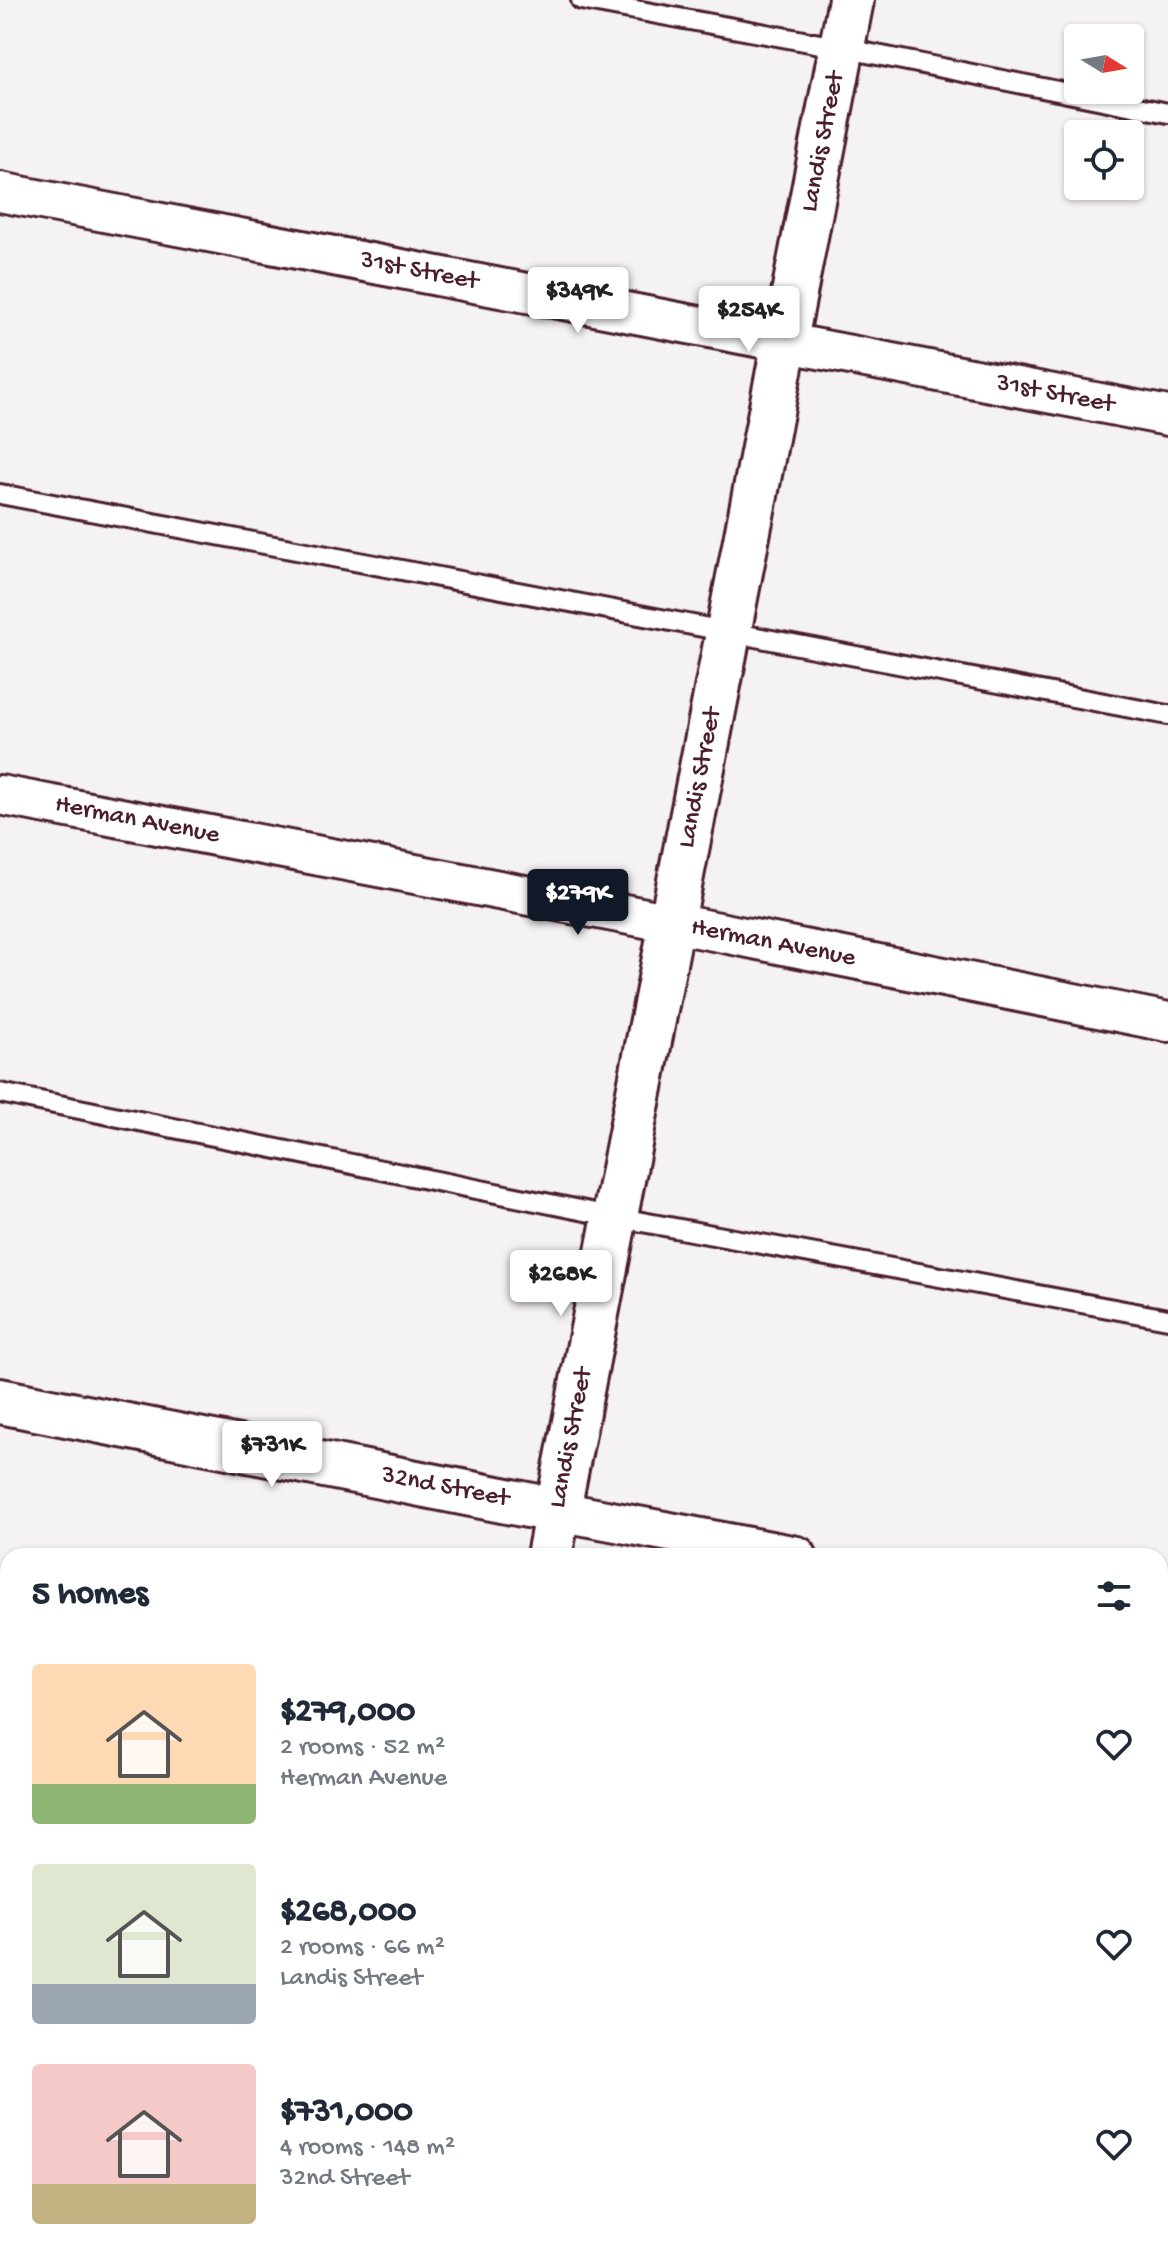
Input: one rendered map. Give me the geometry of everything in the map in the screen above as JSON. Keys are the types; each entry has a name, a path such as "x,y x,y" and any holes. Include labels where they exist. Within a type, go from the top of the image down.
{"main road":[{"name":"Landis Street","path":"551,1548 851,0"},
{"name":"32nd Street","path":"0,1401 558,1511"}],"street":[{"name":"31st Street","path":"0,192 1168,416"},
{"name":"Herman Avenue","path":"0,795 1168,1022"},
{"name":"32nd Street","path":"558,1511 755,1548"}],"lane":[{"path":"581,0 1168,113"},
{"path":"0,494 368,567 730,631 1168,715"},
{"path":"0,1093 615,1217 1168,1319"}]}
